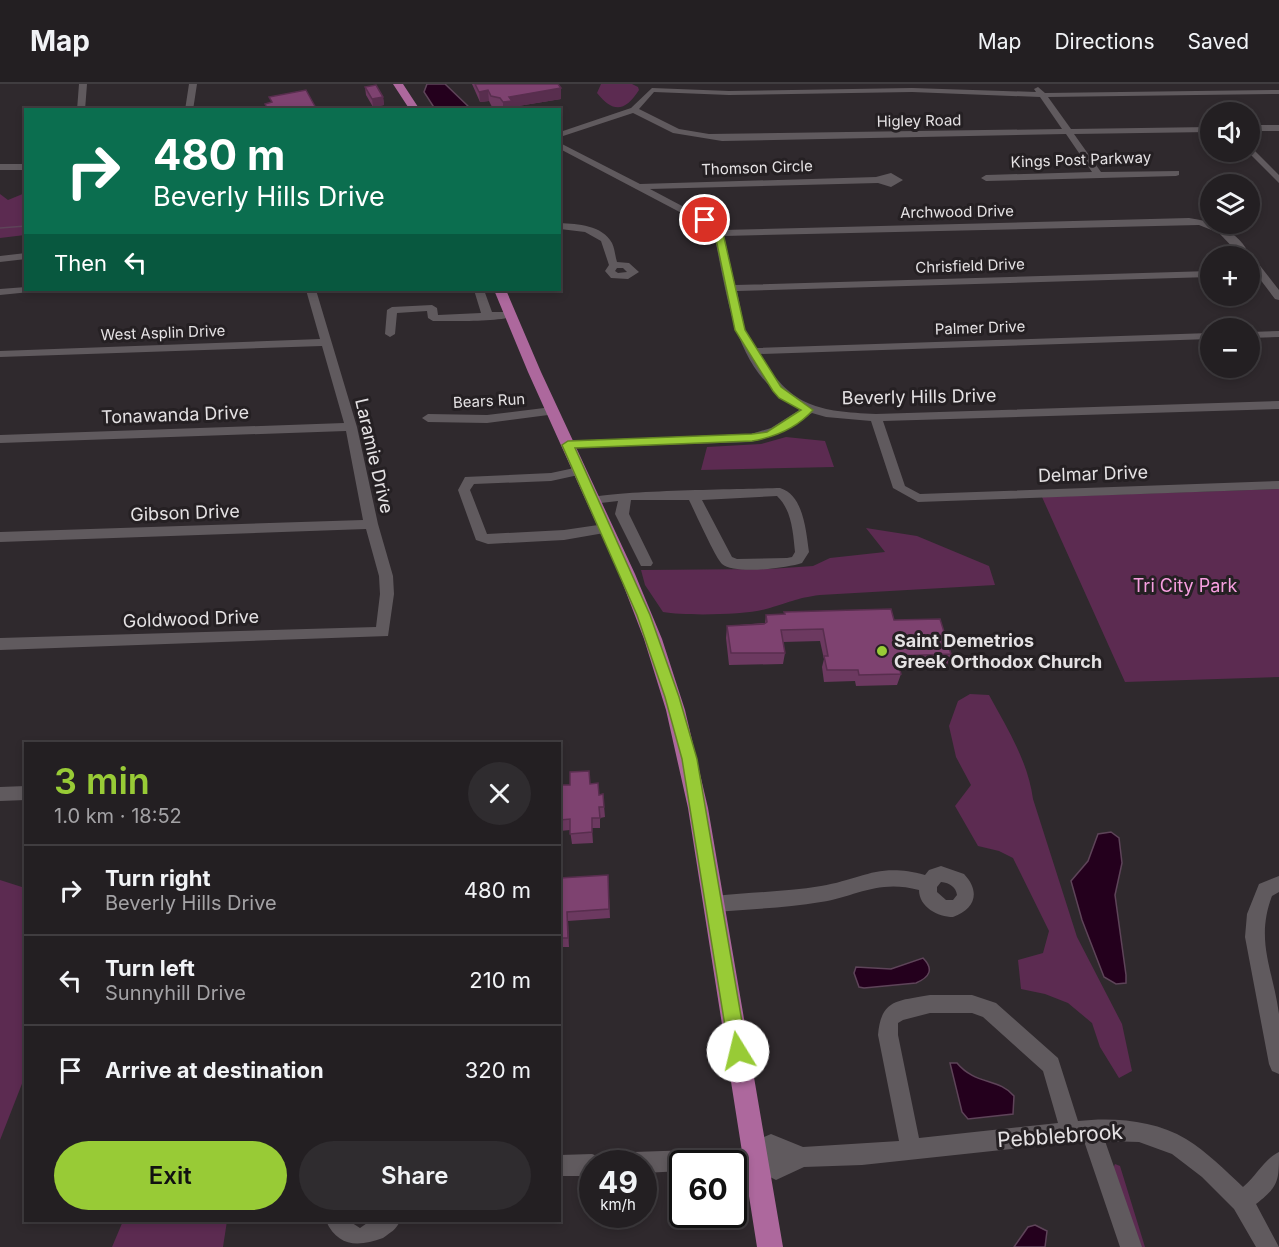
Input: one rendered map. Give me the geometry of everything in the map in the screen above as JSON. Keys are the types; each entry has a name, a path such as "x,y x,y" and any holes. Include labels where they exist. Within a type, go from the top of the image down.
{"main road":[{"path":"398,84 414,108"},
{"path":"500,291 644,615 672,697 689,759 715,904 770,1247"}],"street":[{"path":"81,108 83,84"},
{"path":"189,108 193,84"},
{"path":"1035,84 1098,174"},
{"path":"1274,84 1279,90"},
{"path":"561,135 634,110 651,87 729,93 912,90 1042,94 1279,90"},
{"name":"Higley Road","path":"634,110 656,124 677,133 704,137 1200,129"},
{"path":"1260,128 1279,128"},
{"path":"561,147 636,187 705,220 719,233"},
{"path":"1260,160 1279,180"},
{"path":"0,167 24,167"},
{"name":"Kings Post Parkway","path":"986,178 1176,173"},
{"name":"Thomson Circle","path":"636,187 879,180"},
{"name":"Archwood Drive","path":"719,233 1196,221 1223,230 1237,246"},
{"path":"561,226 596,233 608,246 610,260 614,265"},
{"name":"Beverly Hills Drive","path":"719,233 740,330 751,351 783,395 808,410 840,417 876,418 1279,405"},
{"path":"0,258 24,256"},
{"name":"Chrisfield Drive","path":"730,288 1200,274"},
{"path":"1260,279 1279,297"},
{"path":"0,292 24,290"},
{"name":"Laramie Drive","path":"312,291 351,427 371,524 386,576 387,594 383,632"},
{"path":"479,291 488,316"},
{"path":"390,334 392,310 432,308 433,318 510,315"},
{"path":"1260,335 1279,334"},
{"name":"Palmer Drive","path":"751,351 1200,336"},
{"name":"West Asplin Drive","path":"0,354 327,342"},
{"path":"568,445 752,438 770,435 808,410"},
{"name":"Bears Run","path":"428,418 486,419 552,411"},
{"name":"Delmar Drive","path":"876,418 898,488 908,495 926,498 1279,484"},
{"name":"Tonawanda Drive","path":"0,439 351,427"},
{"path":"579,471 551,477 471,480 464,490 481,537 488,539 564,535 605,530"},
{"path":"592,500 625,496 780,492 788,497 797,524 802,552 796,560 787,563 735,564 728,560 693,496"},
{"path":"625,496 622,514 646,563"},
{"name":"Gibson Drive","path":"0,537 371,524"},
{"name":"Goldwood Drive","path":"0,644 383,632"},
{"path":"0,794 24,793"},
{"path":"715,904 822,894 872,879 906,878 928,884"},
{"path":"1279,884 1265,890 1256,914 1254,937 1279,1064"},
{"path":"911,1150 888,1035 889,1018 899,1011 930,1004 972,1004 989,1010 1051,1065 1131,1247"},
{"name":"Pebblebrook","path":"657,1162 755,1159 776,1169 803,1157 862,1155 1081,1131 1139,1132 1178,1146 1209,1170 1242,1202 1268,1247"},
{"path":"1242,1202 1259,1188 1279,1163"},
{"path":"561,1166 579,1165"},
{"path":"337,1222 340,1229 351,1238 362,1239 388,1222"}],"green space":[{"path":"601,84 632,84 639,90 629,103 614,107 597,93"},
{"path":"24,193 24,235 0,238 0,194 8,200"},
{"path":"786,437 825,441 834,467 701,470 707,447 761,444"},
{"name":"Tri City Park","path":"1279,489 1279,677 1125,682 1042,497"},
{"path":"866,528 917,536 989,566 995,585 820,595 756,611 730,614 685,614 663,612 645,585 641,570 769,569 813,566 830,558 885,552"},
{"path":"970,694 989,695 1022,758 1077,937 1122,1024 1132,1071 1119,1078 1100,1047 1092,1023 1068,1003 1045,994 1021,989 1018,960 1043,953 1049,931 1013,858 999,851 978,846 955,806 971,785 956,757 949,726 958,701"},
{"path":"0,880 24,888 24,1079 0,1140"},
{"path":"1115,1164 1120,1166 1145,1247 1134,1247 1112,1171"},
{"path":"123,1222 227,1222 223,1247 112,1247"}],"shaded area":[{"path":"427,84 445,84 470,108 434,108 424,92"},
{"path":"1111,832 1119,838 1122,863 1115,895 1126,975 1126,983 1116,984 1104,977 1082,920 1071,881 1088,861 1098,834"},
{"path":"923,958 929,966 929,972 925,978 916,983 864,988 859,987 854,973 856,967 891,969"},
{"path":"950,1063 957,1063 971,1075 1008,1090 1014,1096 1013,1114 968,1119 962,1112"},
{"path":"1035,1225 1047,1231 1045,1247 1014,1247 1028,1227"}],"building":[{"path":"475,84 558,84 561,88 509,97 512,101 503,102 500,98 491,96 488,90 479,92"},
{"path":"376,85 383,97 372,99 365,87"},
{"path":"306,90 316,108 267,108 265,104 272,102 269,97"},
{"name":"Saint Demetrios Greek Orthodox Church","path":"891,609 894,620 940,619 951,654 896,656 901,674 859,675 858,670 827,670 824,656 828,656 823,629 781,630 785,653 731,653 727,626 764,624 767,622 766,615 785,614 784,612"},
{"path":"589,771 590,784 598,783 599,795 603,794 604,807 599,807 600,818 592,818 592,832 570,834 570,819 561,820 561,785 570,785 570,772"},
{"path":"608,875 609,909 567,912 568,938 561,938 561,878"}],"waterway":[{"path":"0,228 24,226"}],"place":[{"name":"Saint Demetrios Greek Orthodox Church","path":"882,651"}],"route":[{"path":"705,220 719,233 740,330 745,340 777,389 794,403 808,410 770,435 752,438 568,445 644,615 672,697 689,759 738,1051"}]}
